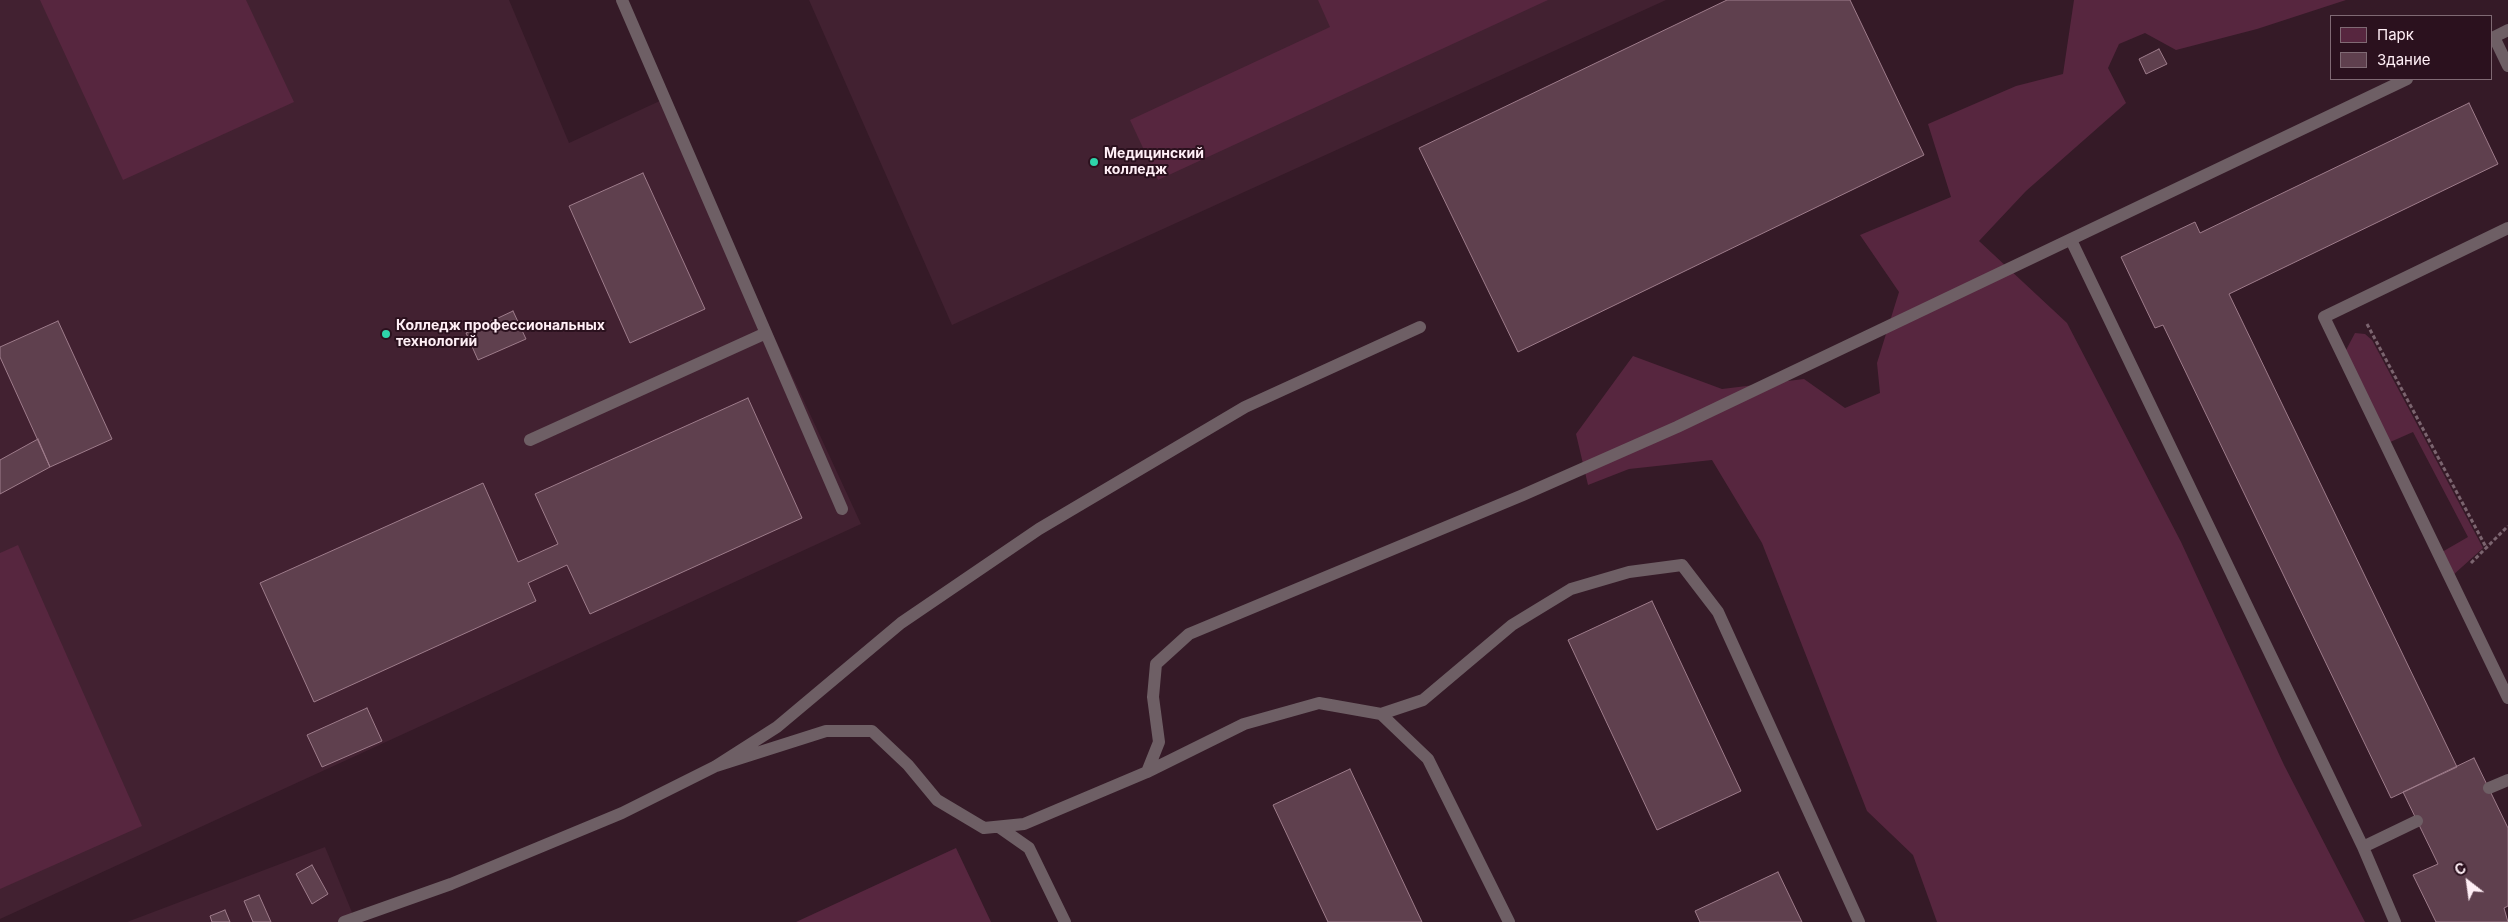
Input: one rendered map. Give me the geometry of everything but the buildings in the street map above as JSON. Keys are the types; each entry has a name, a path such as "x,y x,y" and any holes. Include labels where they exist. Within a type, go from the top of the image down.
{"lane":[{"path":"622,0 842,509"},
{"path":"2508,30 2493,37 2508,66"},
{"path":"1147,772 1159,742 1153,698 1156,664 1189,634 1523,495 1678,427 2405,80"},
{"path":"2508,228 2324,316 2508,698"},
{"path":"2071,240 2363,847 2395,922"},
{"path":"344,922 451,884 622,813 716,766 776,727 901,623 1040,529 1245,407 1420,327"},
{"path":"530,440 766,333"},
{"path":"716,766 826,731 872,732 908,765 937,800 984,828 1024,824 1147,772 1244,724 1319,703 1381,714 1422,700 1512,625 1571,589 1629,572 1682,565 1718,612 1859,922"},
{"path":"1381,714 1428,759 1509,922"},
{"path":"2489,788 2508,780"},
{"path":"2363,847 2417,821"},
{"path":"998,827 1029,848 1065,922"}],"path":[{"path":"2354,302 2487,549"},
{"path":"2452,581 2487,549 2508,526"}],"shaded area":[{"name":"Колледж профессиональных технологий","path":"0,0 509,0 569,143 664,99 861,524 0,919"},
{"name":"Медицинский колледж","path":"809,0 1666,0 952,325"},
{"path":"325,847 356,922 127,922"}],"green space":[{"path":"40,0 246,0 294,102 123,180"},
{"path":"1318,0 1548,0 1158,180 1130,120 1330,27"},
{"path":"2074,0 2346,0 2257,29 2176,50 2145,33 2119,44 2108,68 2126,103 2026,191 1979,241 2067,323 2181,542 2284,765 2365,922 1937,922 1913,855 1867,811 1762,543 1712,460 1629,469 1588,485 1576,434 1633,356 1722,389 1804,379 1845,408 1880,393 1877,363 1899,292 1860,235 1951,197 1928,124 2016,86 2063,74"},
{"path":"2355,333 2365,334 2372,340 2483,548 2452,576 2442,552 2468,537 2413,432 2388,443 2345,352"},
{"path":"18,545 142,826 0,889 0,553"},
{"path":"956,848 991,922 796,922"}],"place":[{"name":"Медицинский колледж","path":"1094,162"},
{"name":"Колледж профессиональных технологий","path":"386,334"}]}
